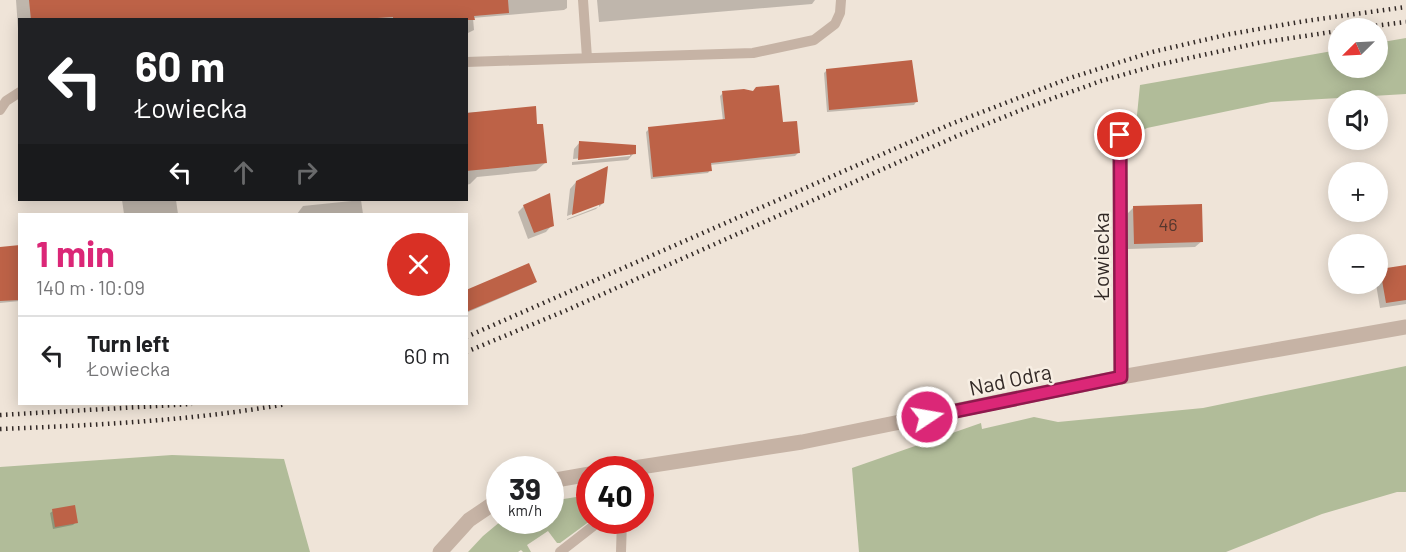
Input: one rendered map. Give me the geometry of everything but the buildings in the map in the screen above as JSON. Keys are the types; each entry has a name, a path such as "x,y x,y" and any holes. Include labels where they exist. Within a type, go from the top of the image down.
{"street":[{"name":"Łowiecka","path":"1120,135 1121,377"},
{"name":"Nad Odrą","path":"654,465 802,442 1121,377 1406,327"},
{"path":"440,552 469,520 486,508"}],"lane":[{"path":"583,0 587,58"},
{"path":"468,62 753,52 814,40 835,24 840,13 841,0"},
{"path":"0,110 6,101 18,93"},
{"path":"560,552 583,534"},
{"path":"621,552 622,534"}],"green space":[{"path":"1406,38 1406,94 1388,95 1388,90 1328,90 1328,99 1271,102 1147,128 1135,135 1140,85 1328,52 1328,78 1388,78 1388,41"},
{"path":"1406,366 1406,492 1397,492 1322,514 1226,552 859,552 852,468 981,423 982,429 1034,417 1058,422 1203,408"},
{"path":"172,455 284,459 310,552 0,552 0,467"},
{"path":"576,497 576,531 557,543 550,534 564,534 564,499"},
{"path":"486,534 544,534 527,545 531,552 521,550 518,552 468,552"}],"railway":[{"path":"468,336 951,124 1070,78 1152,52 1230,34 1406,7"},
{"path":"1388,24 1406,22"},
{"path":"468,351 567,310 957,136 1026,108 1101,81 1157,65 1258,43 1328,32"},
{"path":"0,415 175,405"},
{"path":"0,429 108,424 215,415 280,405"}],"route":[{"path":"927,417 1121,377 1120,135"}]}
